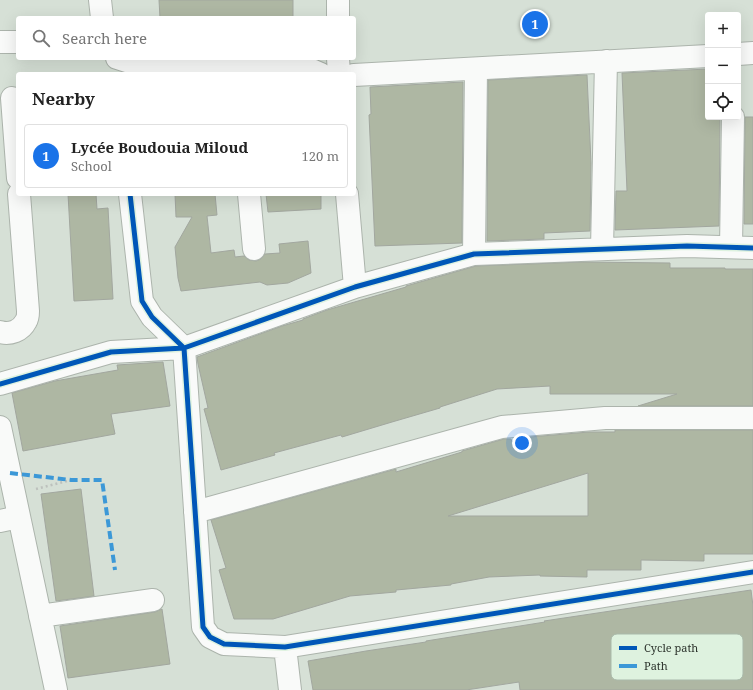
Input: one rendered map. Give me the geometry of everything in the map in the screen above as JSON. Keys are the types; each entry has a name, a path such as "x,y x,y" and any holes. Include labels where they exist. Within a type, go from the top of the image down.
{"street":[{"path":"100,0 102,16"},
{"path":"338,0 338,16"},
{"path":"0,42 16,42"},
{"path":"741,54 753,53"},
{"path":"356,75 705,56"},
{"path":"107,60 110,72"},
{"path":"123,60 138,65 168,70 306,70 316,72"},
{"path":"338,60 339,72"},
{"path":"602,249 606,61"},
{"path":"474,254 476,68"},
{"path":"10,98 16,158"},
{"path":"731,247 733,120"},
{"path":"0,332 13,333 22,328 27,320 28,311 19,196"},
{"path":"130,196 142,301 152,317 184,348 203,627 210,637 224,644 285,647 753,572"},
{"path":"249,196 254,249"},
{"path":"347,196 355,287"},
{"path":"0,384 111,352 184,348 355,287 474,254 687,246 753,248"},
{"path":"195,512 502,428 605,418 753,418"},
{"path":"0,427 15,495 10,519 40,616 56,690"},
{"path":"40,616 153,600"},
{"path":"285,647 290,690"}],"path":[{"path":"15,495 71,480"}],"building":[{"path":"159,0 293,0 293,16 160,16"},
{"path":"705,69 705,120 720,120 719,226 615,230 616,191 627,191 622,73"},
{"path":"587,75 591,163 590,231 544,233 544,239 487,241 488,80"},
{"path":"463,82 462,243 375,246 369,115 371,114 370,87"},
{"path":"745,117 753,117 753,224 744,224"},
{"path":"68,196 96,196 97,209 108,208 113,299 74,301"},
{"path":"175,196 215,196 217,215 207,216 211,253 234,250 235,257 244,256 249,260 256,261 261,259 265,254 280,253 279,244 308,241 311,273 288,283 267,285 260,282 181,291 178,278 175,247 192,217 176,217"},
{"path":"266,196 321,196 321,209 268,212"},
{"path":"583,262 670,263 670,268 753,269 753,406 638,406 677,394 550,394 550,386 497,389 440,408 342,437 341,435 274,453 275,455 221,470 204,409 208,408 197,357 282,326 303,320 327,310 476,266"},
{"path":"163,362 170,406 111,414 115,434 23,451 12,393 55,381 118,370 117,365"},
{"path":"615,430 753,430 753,554 704,554 704,561 641,560 641,570 587,570 587,577 540,575 489,577 451,585 350,596 273,619 234,619 219,570 226,568 211,520 396,469 396,472 504,439 511,439 512,442 530,437 589,432 615,432","holes":["588,473 588,516 448,516"]},
{"path":"81,489 94,596 56,601 41,494"},
{"path":"751,590 753,606 753,690 520,690 519,682 466,690 313,690 308,661 545,622 544,621"},
{"path":"162,609 170,664 68,678 60,626 155,612"}],"marked path":[{"path":"10,473 71,480 102,480 115,570"}],"cycle path":[{"path":"130,196 142,301 152,317 184,348 203,627 210,637 224,644 285,647 753,572"},
{"path":"0,384 111,352 184,348 355,287 474,254 687,246 753,248"}],"place":[{"name":"Lycée Boudouia Miloud","path":"535,24"}]}
